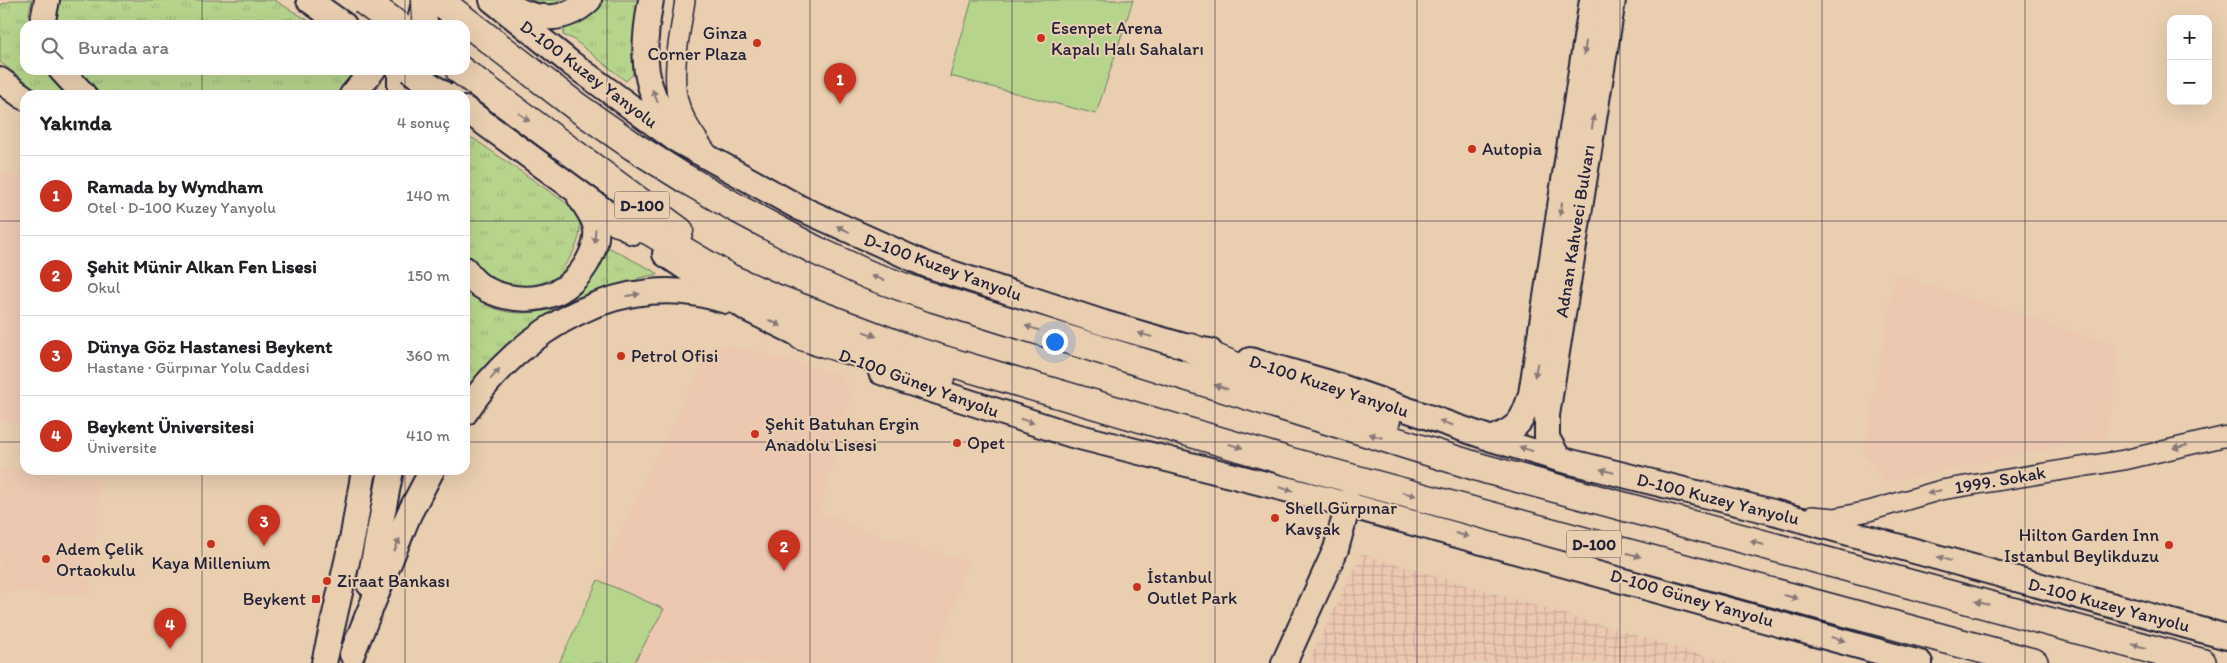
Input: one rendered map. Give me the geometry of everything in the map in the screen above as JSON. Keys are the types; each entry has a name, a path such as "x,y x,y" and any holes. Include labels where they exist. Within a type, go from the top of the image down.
{"highway":[{"path":"363,0 391,20"},
{"name":"D-100","path":"438,0 466,20"},
{"name":"D-100","path":"470,23 577,107 659,162 740,210 817,251 869,275 934,298 1485,469 2202,663"},
{"name":"D-100","path":"467,75 684,234 809,309 911,350 1287,461 2034,663"},
{"path":"618,222 648,230 731,279 772,297 809,309"},
{"path":"802,336 905,368 1082,417 1119,424 1155,423"},
{"path":"1192,348 1253,374 1534,472 1591,498"}],"main road":[{"path":"43,20 47,0"},
{"path":"309,0 336,20"},
{"path":"398,0 398,20"},
{"path":"393,20 398,0"},
{"path":"424,0 424,20"},
{"name":"D-100 Kuzey Yanyolu","path":"492,0 625,104 675,139 800,208 927,265 1104,323 1192,348 1234,355 1330,383 1492,439 1559,459 1773,512 2227,637"},
{"path":"502,0 522,13 539,18 557,18 575,12 589,0"},
{"path":"651,0 645,51 646,71 653,93 662,111 710,157"},
{"name":"Adnan Kahveci Bulvarı","path":"1492,439 1505,434 1520,423 1526,413 1531,394 1592,0"},
{"name":"Adnan Kahveci Bulvarı","path":"1559,459 1547,438 1546,415 1613,0"},
{"path":"66,75 79,90"},
{"path":"356,90 369,75"},
{"path":"400,75 400,90"},
{"path":"416,75 438,90"},
{"path":"425,75 425,90"},
{"path":"0,80 20,94"},
{"name":"D-100 Güney Yanyolu","path":"470,112 618,222 748,310 858,362 907,382 1072,435 1345,511 1920,663"},
{"path":"470,275 480,286 497,295 515,299 539,298 556,293 572,282 586,266 594,248 596,234 595,224 588,209 564,181"},
{"path":"470,406 505,362 533,337 566,316 594,306 641,294 687,292 724,300 748,310"},
{"path":"324,663 334,625 363,475"},
{"path":"350,659 377,546 390,475"},
{"path":"350,659 410,514 430,475"},
{"path":"1276,663 1345,511"},
{"path":"1284,663 1336,549 1345,511"},
{"path":"310,663 321,640 334,625"}],"street":[{"path":"685,0 678,59 677,82 679,103 692,131 710,157"},
{"name":"1999. Sokak","path":"1773,512 1835,518 1869,511 1941,490 2124,460 2227,436"}],"shaded area":[{"path":"0,171 20,178 20,423 0,420"},
{"path":"1895,274 2118,346 2107,436 1886,483 1864,455"},
{"path":"712,346 734,346 840,374 852,394 820,511 860,530 968,562 934,663 559,663 648,473"},
{"name":"Adem Çelik Ortaokulu","path":"0,468 20,471 20,475 53,475 99,481 90,597 0,590"},
{"path":"1362,554 1729,663 1308,663"}],"green space":[{"path":"14,0 32,0 29,12 30,20 20,20 20,75 52,75 64,90 37,90 0,62 0,5"},
{"path":"60,0 274,0 308,20 54,20"},
{"path":"530,0 570,0 556,5"},
{"path":"598,0 638,0 632,44 633,74 626,81 573,39 563,35 565,26"},
{"name":"Esenpet Arena Kapalı Halı Sahaları","path":"972,0 1133,0 1096,114 950,76"},
{"path":"79,75 356,75 342,90 94,90"},
{"path":"470,138 572,207 577,214 580,229 573,252 564,266 568,270 555,281 542,287 512,289 478,272 470,258"},
{"path":"608,247 659,274 638,278 639,282 616,286 570,300 586,285"},
{"path":"470,293 486,304 507,312 529,313 555,309 518,337 470,384"},
{"path":"598,580 664,609 634,663 559,663"}],"place":[{"name":"Esenpet Arena Kapalı Halı Sahaları","path":"1041,38"},
{"name":"Ginza Corner Plaza","path":"757,43"},
{"name":"Ramada by Wyndham","path":"840,104"},
{"name":"Autopia","path":"1472,149"},
{"name":"Petrol Ofisi","path":"621,356"},
{"name":"Şehit Batuhan Ergin Anadolu Lisesi","path":"755,434"},
{"name":"Opet","path":"957,443"},
{"name":"Shell Gürpınar Kavşak","path":"1275,518"},
{"name":"Kaya Millenium","path":"211,544"},
{"name":"Hilton Garden Inn Istanbul Beylikduzu","path":"2169,545"},
{"name":"Dünya Göz Hastanesi Beykent","path":"264,546"},
{"name":"Adem Çelik Ortaokulu","path":"46,559"},
{"name":"Şehit Münir Alkan Fen Lisesi","path":"784,571"},
{"name":"Ziraat Bankası","path":"327,581"},
{"name":"İstanbul Outlet Park","path":"1137,587"},
{"name":"Beykent","path":"316,599"},
{"name":"Beykent Üniversitesi","path":"170,649"}]}
